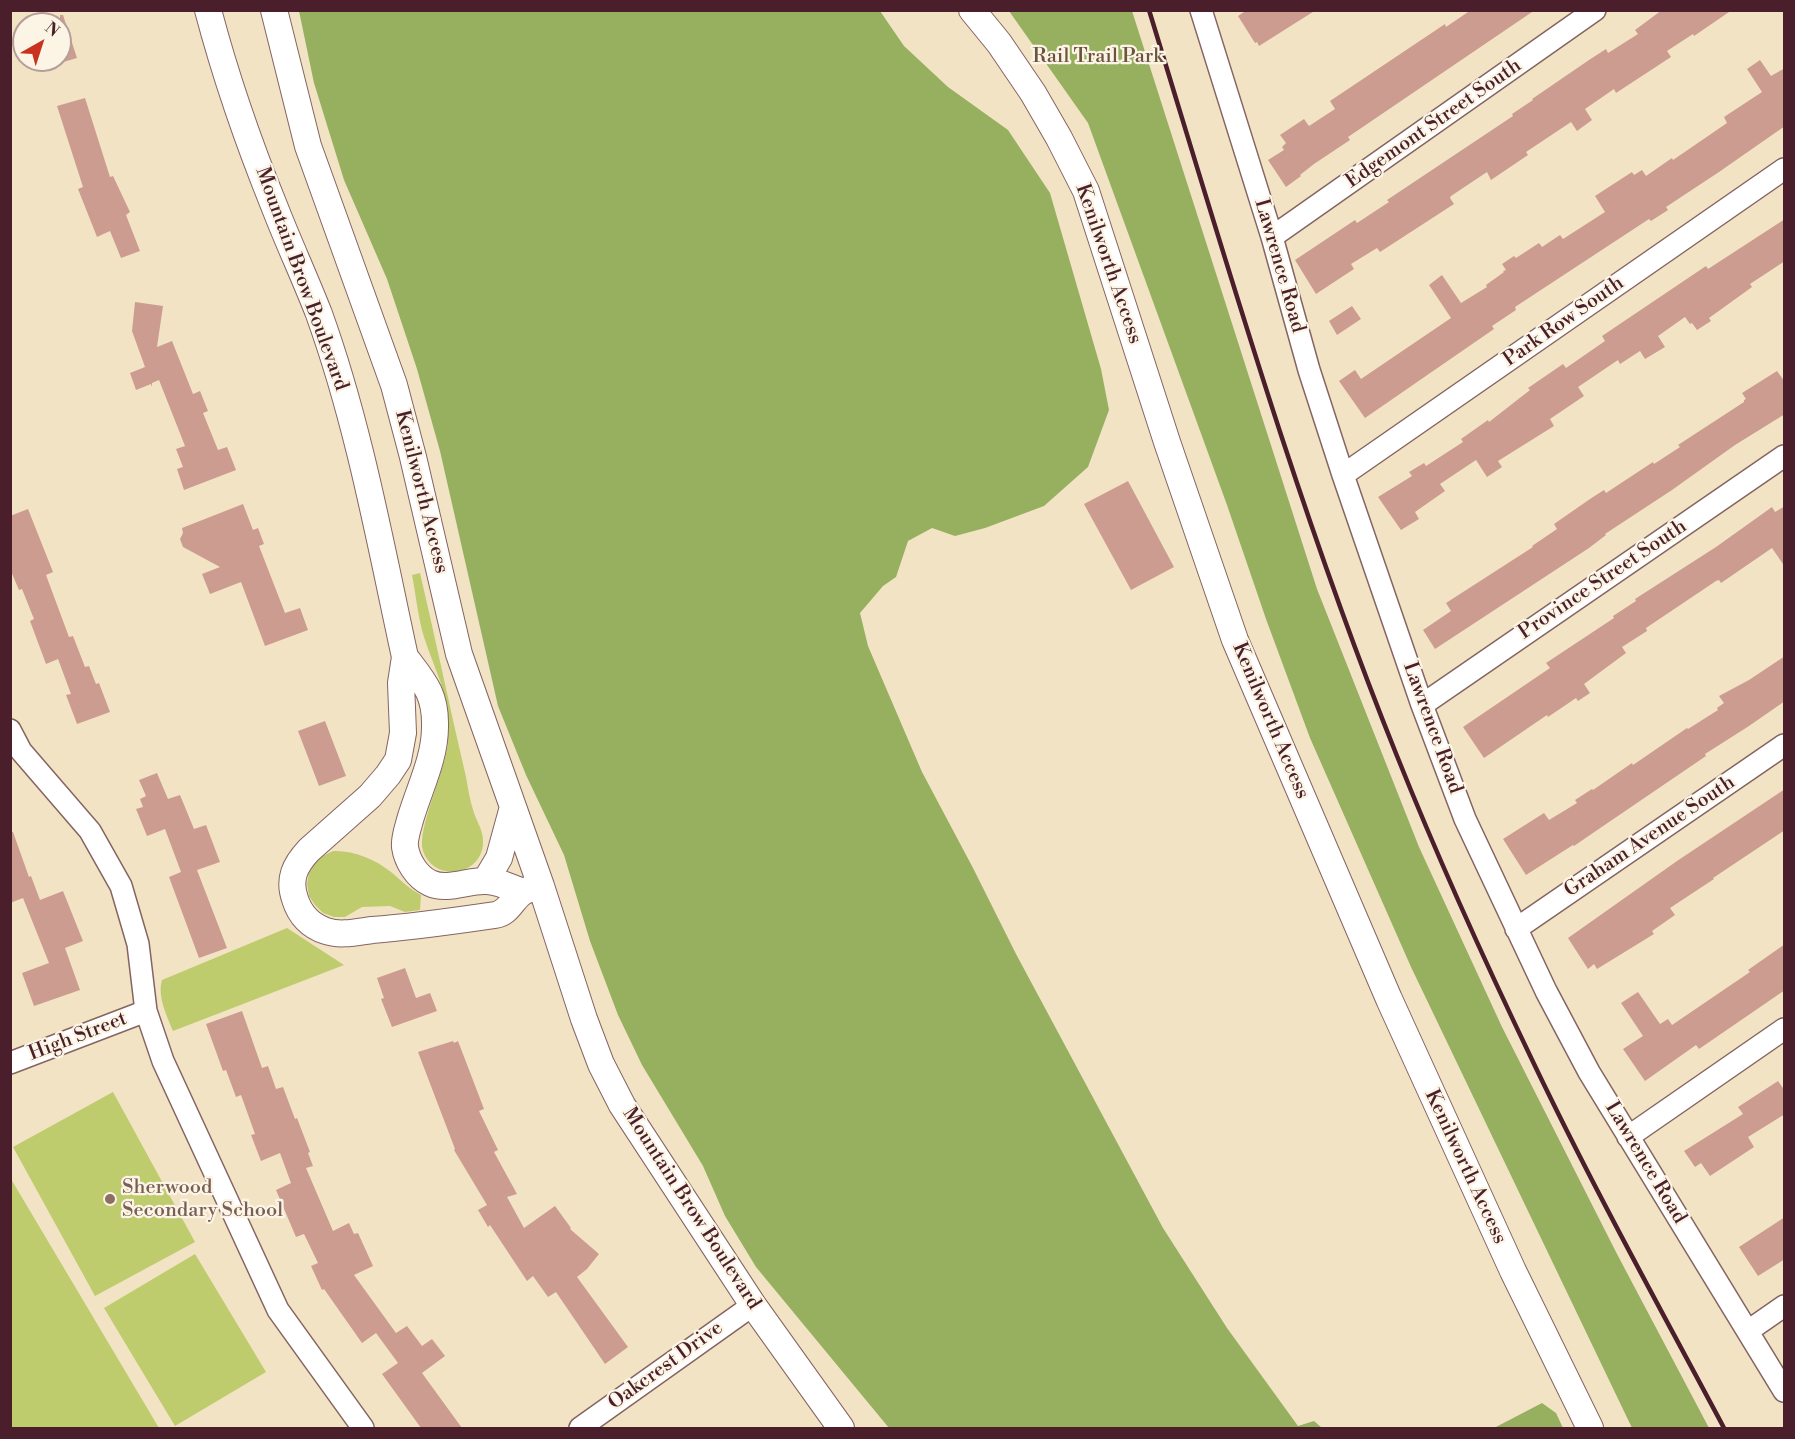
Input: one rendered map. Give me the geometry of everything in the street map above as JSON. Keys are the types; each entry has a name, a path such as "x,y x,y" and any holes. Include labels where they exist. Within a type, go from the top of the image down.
{"main road":[{"name":"Mountain Brow Boulevard","path":"208,10 222,64 274,206 319,314 345,397 370,489 405,657 400,683 403,733 398,760 370,796 300,860 291,880 296,905 310,923 327,931 341,933 417,926 502,914 532,889"},
{"name":"Kenilworth Access","path":"274,10 308,146 394,385 459,654 513,807 532,889 568,974"},
{"name":"Kenilworth Access","path":"972,10 999,43 1032,93 1059,138 1086,191 1167,442 1235,640 1389,999 1513,1271 1590,1428"},
{"name":"Mountain Brow Boulevard","path":"405,657 428,688 433,705 435,727 432,752 407,832 405,846 408,858 418,875 441,887 486,880 532,889"},
{"path":"486,880 499,858 513,807"},
{"name":"Mountain Brow Boulevard","path":"568,974 602,1064 622,1105 753,1305 841,1428"}],"street":[{"name":"Lawrence Road","path":"1201,10 1272,237 1309,370 1343,475 1422,705 1465,819 1546,991 1589,1072 1785,1391"},
{"name":"Edgemont Street South","path":"1272,237 1595,10"},
{"name":"Park Row South","path":"1343,475 1785,169"},
{"name":"Province Street South","path":"1422,705 1785,456"},
{"path":"10,730 21,751 90,831 121,886 138,944 146,1011 163,1061 278,1310 363,1428"},
{"name":"Graham Avenue South","path":"1516,929 1785,745"},
{"name":"High Street","path":"10,1063 146,1011"},
{"path":"1628,1137 1785,1029"},
{"name":"Oakcrest Drive","path":"580,1428 753,1305"},
{"path":"1748,1330 1785,1306"}],"green space":[{"path":"299,11 880,11 904,46 948,87 1008,130 1050,193 1101,369 1109,410 1088,467 1044,506 985,528 955,536 932,528 908,541 896,577 883,586 860,613 868,646 922,772 1016,954 1163,1228 1227,1328 1298,1426 1314,1421 1322,1428 889,1428 756,1267 725,1216 703,1166 642,1065 618,1015 590,941 564,855 526,775 498,706 440,451 417,369 387,279 344,180 314,83"},
{"name":"Rail Trail Park","path":"1009,11 1132,11 1317,589 1419,847 1502,1027 1617,1254 1709,1428 1632,1428 1411,967 1310,738 1088,123"},
{"path":"420,573 470,800 483,839 481,854 475,863 457,871 437,868 423,851 424,829 446,754 449,726 446,700 424,637 419,614 412,575"},
{"path":"333,851 356,854 385,867 421,895 420,910 405,912 390,906 362,907 345,917 334,917 323,913 309,896 307,884 314,863"},
{"path":"287,928 344,965 173,1031 162,999 162,980"},
{"path":"113,1092 195,1242 95,1296 13,1147"},
{"path":"11,1179 159,1428 11,1428"},
{"path":"195,1254 266,1372 175,1426 104,1308"},
{"path":"1542,1403 1556,1413 1563,1428 1494,1428"}],"building":[{"path":"1247,10 1316,10 1259,46 1238,16"},
{"path":"1471,10 1535,10 1348,137 1350,140 1314,164 1286,187 1268,160 1284,150 1282,147 1286,143 1280,135 1304,119 1309,126 1335,109 1330,101 1445,24 1446,27"},
{"path":"1662,10 1732,10 1667,51 1671,57 1616,93 1614,89 1585,109 1592,120 1577,131 1571,122 1526,152 1528,155 1491,180 1487,172 1451,196 1454,204 1380,252 1377,248 1351,264 1354,269 1316,294 1295,260 1355,220 1357,223 1389,202 1387,200 1513,116 1512,114 1532,99 1589,60 1606,49 1608,53 1638,34 1635,30"},
{"path":"72,43 77,58 72,59"},
{"path":"1760,60 1771,76 1785,68 1785,126 1666,207 1668,210 1651,221 1649,219 1515,307 1516,310 1492,326 1494,329 1365,418 1339,381 1355,370 1361,379 1451,318 1429,285 1442,275 1461,303 1487,287 1486,285 1504,272 1506,270 1502,264 1514,256 1516,258 1539,243 1542,247 1560,235 1563,239 1605,212 1595,196 1632,172 1634,175 1642,170 1646,176 1672,158 1673,160 1727,123 1724,117 1762,92 1747,69"},
{"path":"85,98 110,177 113,176 130,212 126,215 140,251 121,258 110,231 97,237 78,189 83,187 57,106"},
{"path":"1785,219 1785,261 1750,284 1752,287 1709,318 1711,321 1697,330 1685,317 1658,336 1665,347 1645,359 1640,351 1620,364 1618,360 1578,387 1584,396 1550,419 1554,426 1498,461 1502,467 1487,477 1476,460 1440,484 1445,491 1415,512 1419,519 1401,530 1378,497 1412,476 1409,472 1424,463 1426,466 1463,442 1461,439 1488,420 1489,422 1530,390 1528,388 1563,364 1566,368 1605,341 1602,336 1706,266 1708,269"},
{"path":"135,302 163,306 157,347 172,341 193,394 200,391 208,411 203,413 218,450 227,447 236,470 184,490 177,469 183,467 176,449 185,446 159,380 152,383 152,387 151,384 136,390 130,373 145,367 132,331"},
{"path":"1352,306 1361,319 1337,335 1329,321"},
{"path":"1777,371 1785,382 1785,414 1735,445 1605,534 1589,548 1435,649 1423,630 1451,611 1446,603 1533,547 1557,529 1554,524 1590,499 1604,490 1606,493 1680,447 1678,445 1744,402 1746,399 1742,393"},
{"path":"1128,481 1174,567 1131,590 1084,504"},
{"path":"243,504 253,530 258,528 264,544 259,546 285,613 300,608 308,630 265,646 241,582 210,594 202,574 220,567 183,547 180,539 183,533 182,528"},
{"path":"1785,506 1785,567 1772,548 1721,583 1719,580 1716,581 1622,647 1626,653 1584,684 1590,693 1578,701 1576,698 1548,717 1547,715 1484,758 1463,727 1550,668 1546,663 1614,618 1613,616 1636,601 1635,599 1716,547 1772,507 1775,512"},
{"path":"28,509 53,572 46,575 69,637 73,636 85,667 89,666 96,684 99,683 110,712 77,724 66,695 71,694 58,659 46,664 30,621 34,619 22,589 19,590 10,569 10,516"},
{"path":"1785,656 1785,701 1574,846 1526,875 1503,839 1544,813 1549,820 1577,803 1575,800 1718,710 1717,708 1724,703 1719,696 1749,680"},
{"path":"325,721 346,776 319,786 298,731"},
{"path":"157,773 168,799 180,795 194,829 206,825 220,862 197,870 227,948 199,958 169,877 181,872 165,829 147,836 136,809 143,807 140,799 146,796 139,780"},
{"path":"1785,789 1785,830 1670,908 1675,915 1652,931 1654,934 1597,969 1594,964 1588,969 1568,938"},
{"path":"10,832 13,832 40,900 63,891 83,941 65,948 80,990 34,1006 22,973 49,963 23,898 10,903"},
{"path":"1785,944 1785,990 1699,1049 1696,1045 1645,1081 1623,1049 1643,1036 1621,1003 1638,992 1660,1024 1668,1019 1672,1025 1750,972 1748,970"},
{"path":"405,968 416,998 430,993 437,1011 392,1027 381,999 384,998 377,978"},
{"path":"242,1011 262,1068 268,1066 276,1089 283,1087 295,1119 297,1118 313,1166 306,1168 333,1231 349,1223 354,1234 358,1233 373,1266 354,1275 396,1333 407,1326 422,1346 432,1339 445,1356 422,1373 462,1428 421,1428 382,1374 398,1363 376,1333 362,1343 324,1289 322,1290 311,1266 318,1263 304,1234 296,1237 276,1190 291,1183 280,1153 261,1161 251,1135 255,1134 241,1095 236,1097 226,1070 223,1071 206,1024"},
{"path":"453,1041 454,1043 458,1041 484,1109 479,1111 498,1150 494,1152 517,1194 507,1197 524,1228 555,1206 570,1229 599,1254 577,1277 628,1347 605,1364 556,1292 548,1297 533,1276 527,1281 478,1210 487,1205 454,1150 418,1052"},
{"path":"1778,1081 1785,1091 1785,1114 1748,1137 1754,1147 1710,1176 1701,1163 1695,1167 1684,1151 1743,1114 1738,1107"},
{"path":"1785,1217 1785,1259 1758,1276 1739,1247"}],"railway":[{"path":"1149,10 1265,386 1328,572 1397,756 1463,912 1557,1112 1724,1428"}],"place":[{"name":"Sherwood Secondary School","path":"110,1199"}]}
